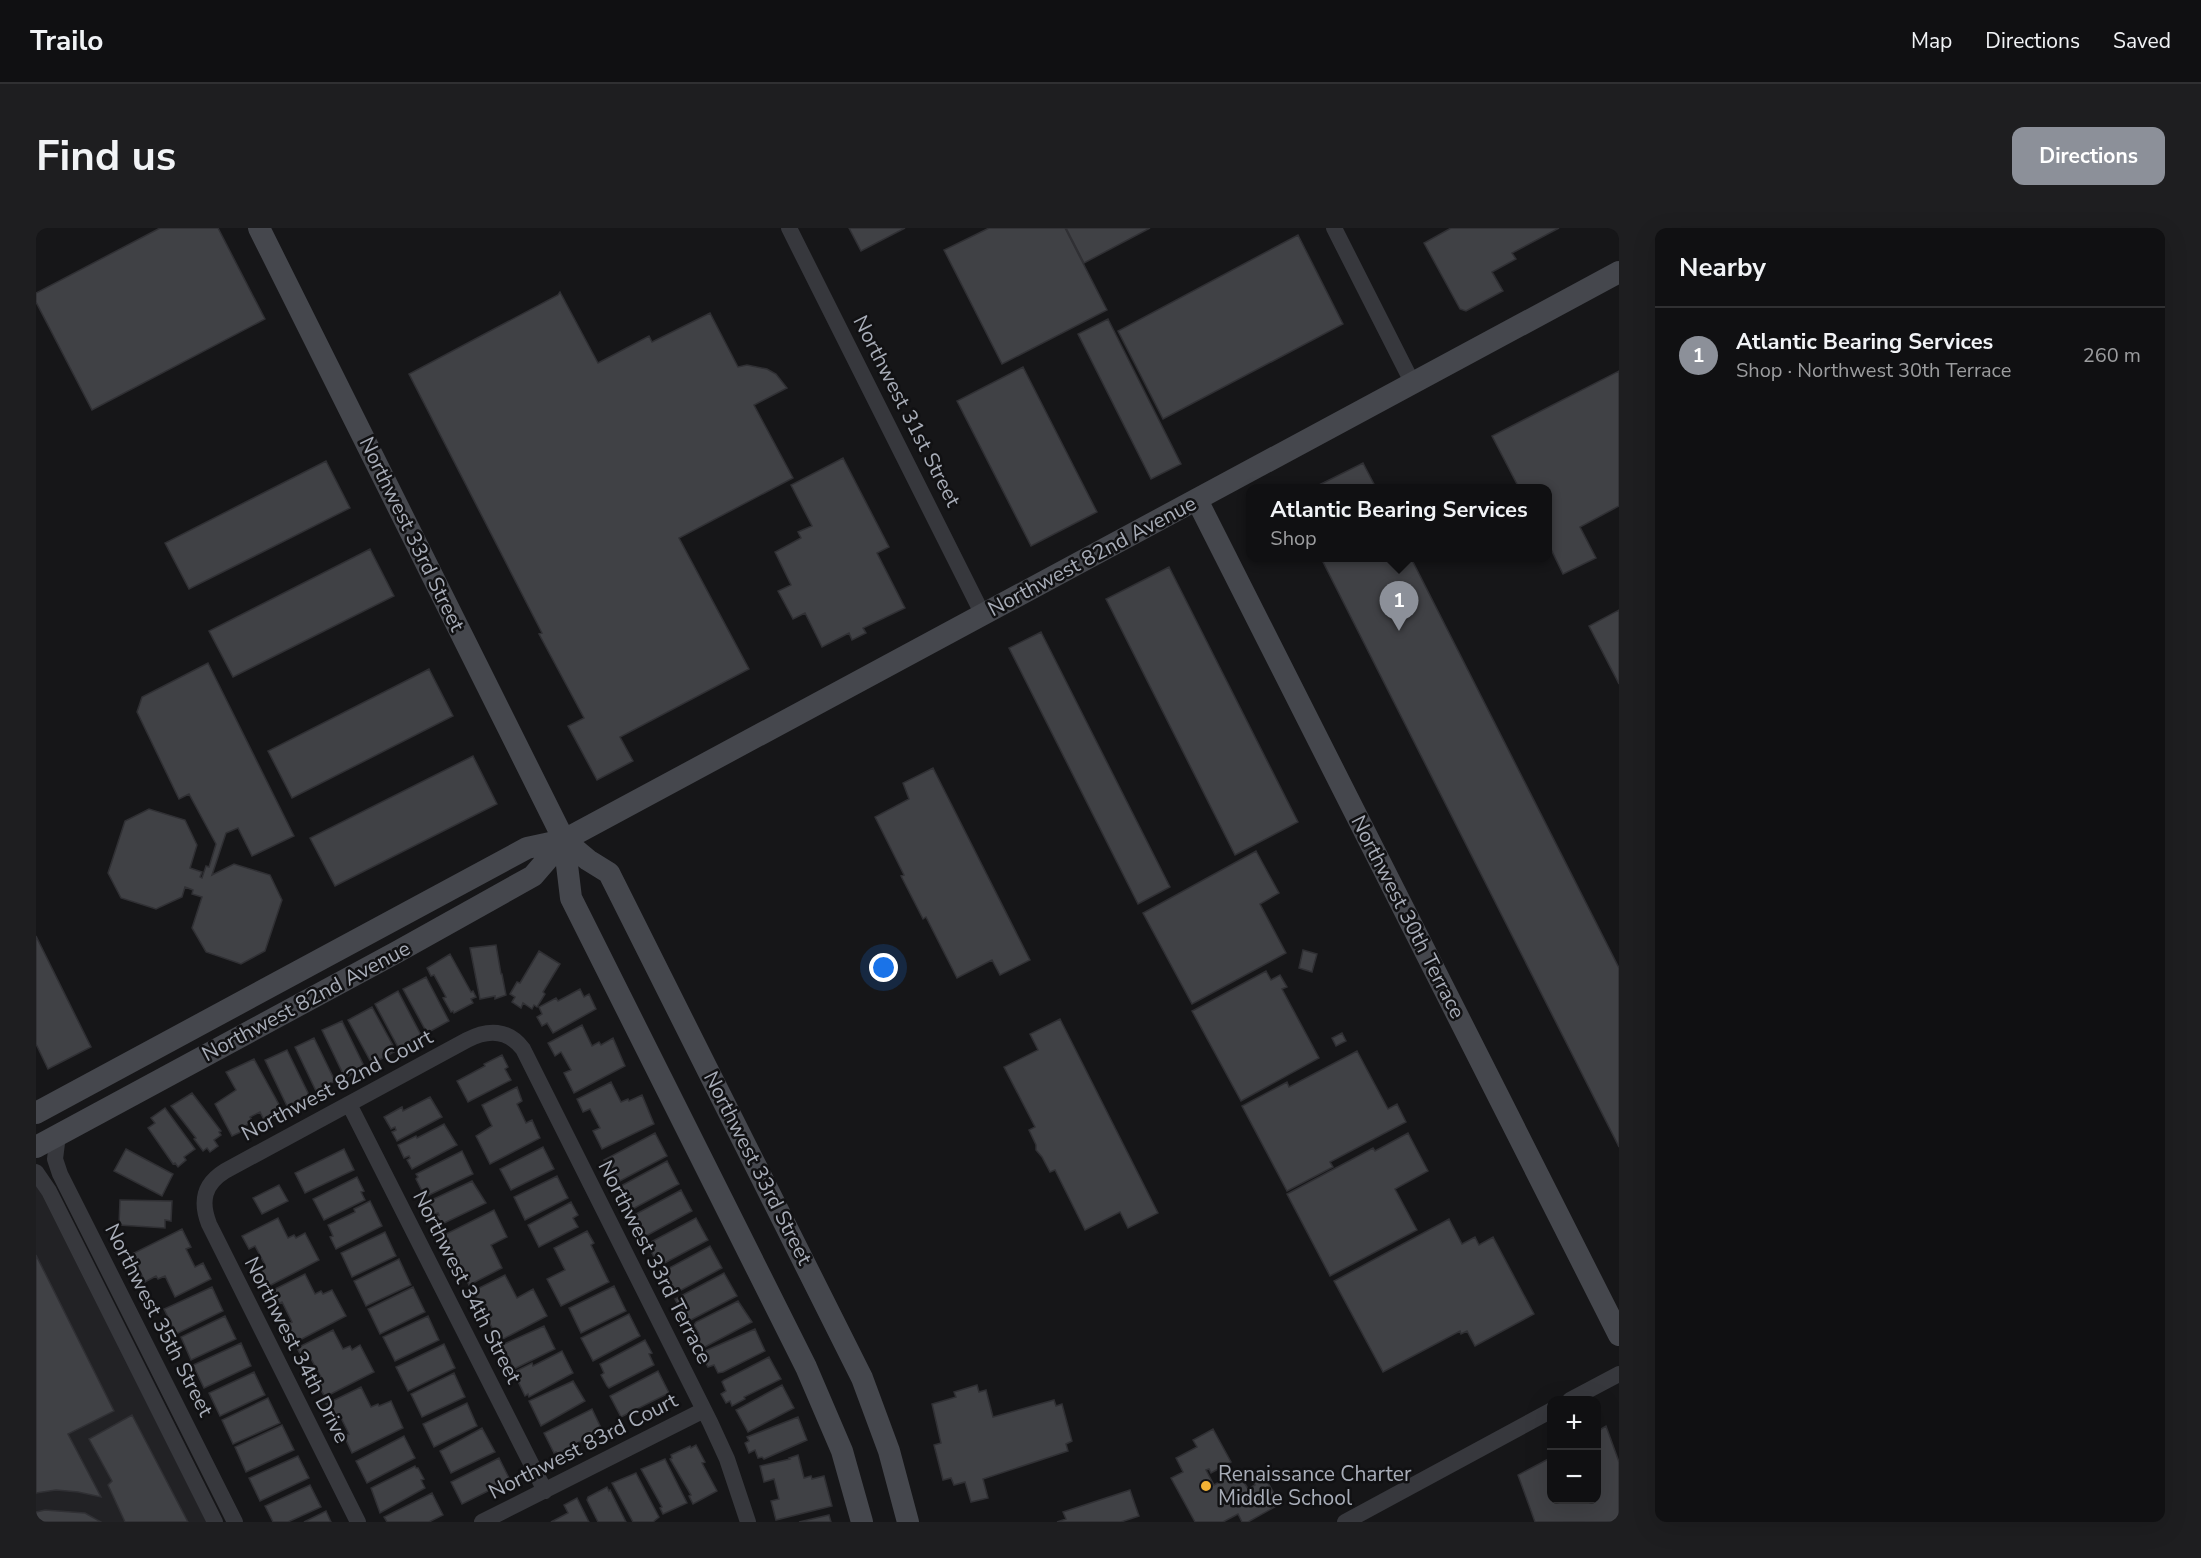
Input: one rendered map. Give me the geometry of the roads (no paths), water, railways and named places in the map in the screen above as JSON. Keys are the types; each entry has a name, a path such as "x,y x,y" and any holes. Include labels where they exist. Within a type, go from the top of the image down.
{"street":[{"name":"Northwest 33rd Street","path":"259,228 564,840 571,898 806,1367 838,1440 862,1522"},
{"name":"Northwest 31st Street","path":"789,228 983,615"},
{"path":"1334,228 1413,384"},
{"name":"Northwest 82nd Avenue","path":"36,1113 527,848 564,840 1619,272"},
{"name":"Northwest 30th Terrace","path":"1197,500 1619,1335"},
{"name":"Northwest 33rd Street","path":"564,840 588,860 609,873 862,1378 886,1439 908,1522"},
{"name":"Northwest 82nd Avenue","path":"36,1147 533,876 564,840"},
{"path":"291,1009 304,988 315,980 321,960"},
{"name":"Northwest 82nd Court","path":"205,1196 210,1184 225,1171 477,1035 490,1032 503,1033"},
{"name":"Northwest 33rd Terrace","path":"503,1033 514,1039 523,1049 704,1410 727,1459 748,1522"},
{"name":"Northwest 34th Street","path":"349,1104 545,1491"},
{"name":"Northwest 35th Street","path":"58,1135 55,1159 60,1174 235,1522"},
{"name":"Northwest 35th Street","path":"36,1172 49,1191 215,1522"},
{"name":"Northwest 34th Drive","path":"205,1196 204,1208 209,1224 358,1522"},
{"path":"128,1349 145,1341"},
{"path":"1579,1396 1619,1374"},
{"name":"Northwest 83rd Court","path":"482,1522 704,1410"},
{"path":"1345,1522 1547,1412"}],"place":[{"name":"Atlantic Bearing Services","path":"1399,631"},
{"name":"Renaissance Charter Middle School","path":"1206,1486"}]}
